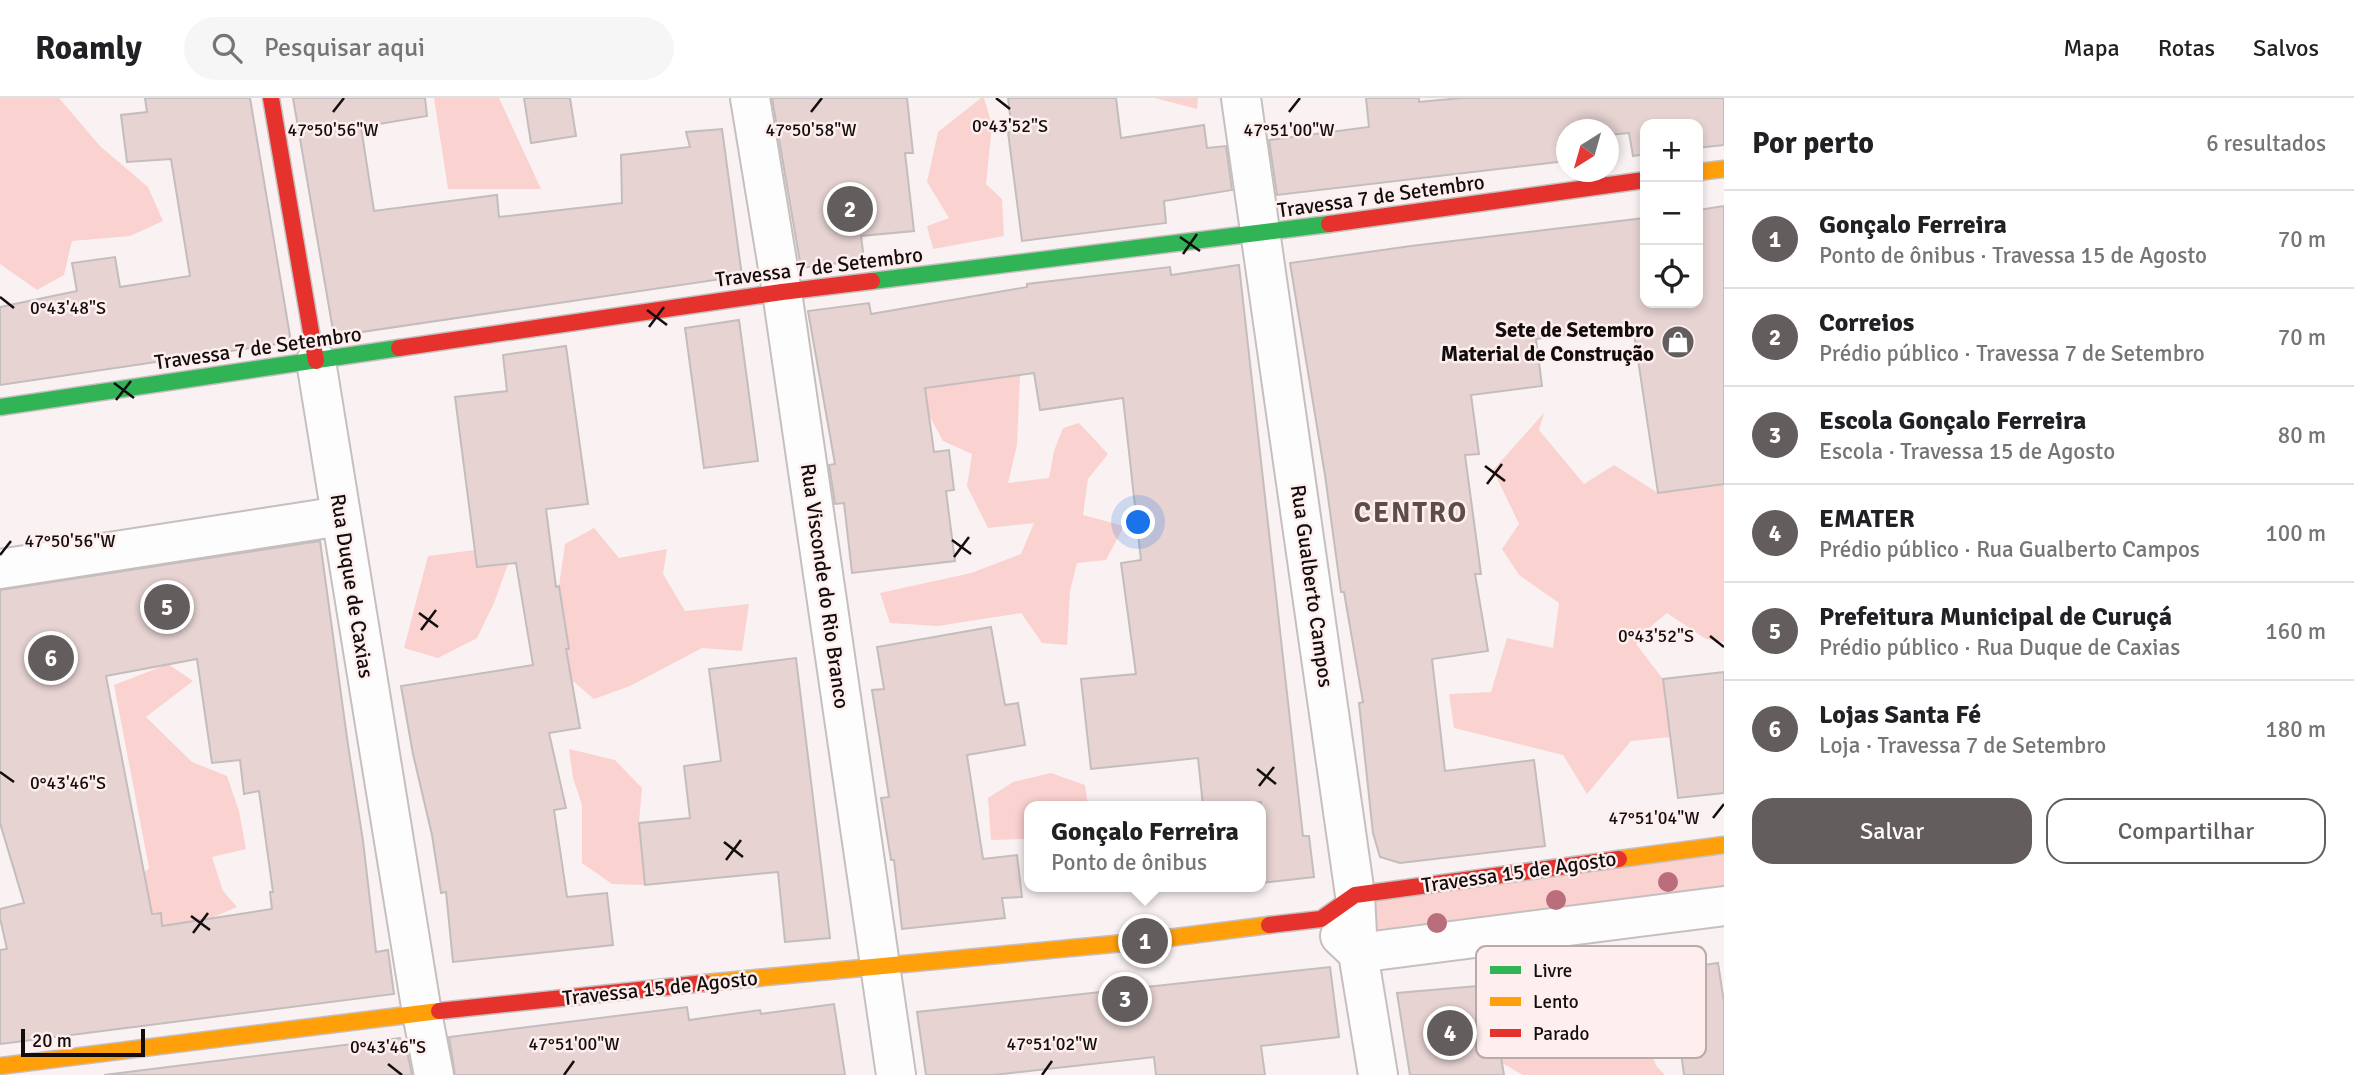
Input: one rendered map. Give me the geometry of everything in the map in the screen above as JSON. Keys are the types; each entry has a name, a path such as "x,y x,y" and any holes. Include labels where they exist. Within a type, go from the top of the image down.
{"street":[{"name":"Rua Duque de Caxias","path":"271,98 434,1075"},
{"name":"Rua Visconde do Rio Branco","path":"750,98 782,292 896,1075"},
{"name":"Rua Gualberto Campos","path":"1241,98 1355,894 1359,953 1378,1075"},
{"path":"1703,171 1724,169"},
{"name":"Travessa 7 de Setembro","path":"0,407 782,292 1261,234 1640,181"},
{"path":"0,569 341,516"},
{"name":"Travessa 15 de Agosto","path":"0,1066 422,1013 879,965 1145,941 1321,919 1355,894 1724,845"},
{"path":"1321,919 1359,953 1724,906"}],"shaded area":[{"path":"0,98 59,98 100,146 148,187 163,221 130,236 72,241 64,275 37,290 0,264"},
{"path":"434,98 499,98 541,189 448,189"},
{"path":"984,98 992,125 986,184 1002,199 1004,236 933,249 927,226 949,218 927,182 938,132"},
{"path":"1155,98 1198,98 1197,109"},
{"path":"899,346 981,380 1020,375 1017,445 1008,483 1049,478 1054,451 1063,428 1079,423 1108,454 1088,479 1083,515 1124,526 1106,560 1077,563 1070,591 1067,645 1042,643 1021,613 938,626 890,623 880,593 971,573 1021,554 1034,523 988,528 967,486 972,454 943,441"},
{"path":"1544,413 1539,430 1584,484 1614,465 1658,493 1724,484 1724,642 1706,639 1667,613 1650,627 1636,644 1663,679 1670,737 1631,741 1587,794 1563,755 1454,728 1449,694 1491,692 1507,638 1553,648 1559,603 1519,575 1502,549 1519,524 1493,470"},
{"path":"594,528 619,558 667,549 663,574 685,611 749,604 742,651 702,648 630,686 594,699 556,667 568,648 559,586 565,544"},
{"path":"475,550 477,567 508,564 494,603 477,638 438,658 404,648 428,556"},
{"path":"168,664 193,681 146,717 192,762 227,776 239,811 246,849 212,857 223,891 237,907 209,919 162,926 161,913 131,910 125,890 149,868 114,685"},
{"path":"569,749 615,760 642,788 639,823 645,885 612,884 582,863 582,805 573,778"},
{"path":"1051,773 1085,785 1087,801 1024,801 1024,839 991,840 988,798 1013,782"},
{"path":"1724,845 1724,906 1358,953 1355,895"},
{"path":"1501,1058 1653,1058 1665,1075 1523,1075 1502,1063"}],"building":[{"path":"145,98 250,98 291,342 0,385 0,307 77,291 72,263 115,257 120,287 190,276 171,159 127,162 121,115 147,112"},
{"path":"293,98 425,98 427,116 361,127 374,211 497,195 499,217 622,203 621,155 690,147 686,132 722,129 742,276 334,336"},
{"path":"524,98 570,98 576,136 531,143"},
{"path":"772,98 907,98 913,153 905,153 914,231 861,236 864,260 801,268"},
{"path":"1008,98 1116,98 1121,138 1204,125 1207,148 1226,146 1232,190 1164,201 1166,223 1022,241 1008,132 1012,132"},
{"path":"1366,98 1419,98 1419,102 1461,98 1724,98 1724,145 1703,147 1703,119 1640,119 1640,155 1633,156 1629,133 1619,134 1619,119 1556,119 1556,162 1277,195 1269,140 1369,127"},
{"path":"1724,206 1724,484 1658,493 1633,326 1536,339 1542,386 1471,395 1479,454 1465,455 1481,574 1475,574 1488,651 1432,659 1445,771 1534,760 1545,846 1400,863 1380,857 1373,833 1359,703 1363,702 1344,592 1341,592 1325,475 1290,263 1640,219 1640,308 1703,308 1703,209"},
{"path":"1239,265 1303,836 1309,836 1314,877 1266,882 1266,801 1202,801 1198,758 1091,769 1081,679 1136,674 1121,563 1141,560 1123,398 1040,410 1034,373 925,388 934,452 949,450 954,490 946,491 955,561 852,573 844,503 835,504 829,465 835,464 808,311 869,303 871,314 1027,287 1027,284 1170,267 1171,275"},
{"path":"739,320 758,461 704,468 685,328"},
{"path":"566,346 588,504 546,509 580,728 549,733 566,808 554,810 567,897 607,893 613,945 453,962 446,892 441,893 432,835 413,754 401,686 533,665 516,563 477,567 455,397 507,391 503,355"},
{"path":"320,541 363,841 376,952 388,950 394,994 0,1044 0,950 7,949 0,909 24,903 0,823 0,590","holes":["197,659 212,763 240,760 244,794 259,791 273,892 270,892 272,909 162,926 161,913 152,914 106,676"]},
{"path":"991,627 1005,705 1018,703 1025,745 967,755 983,859 1017,855 1022,897 1002,898 1005,918 902,929 894,860 891,860 881,798 889,797 872,690 884,689 877,647"},
{"path":"796,658 830,938 785,942 778,872 645,885 639,823 690,818 684,766 721,761 709,669"},
{"path":"1724,672 1724,793 1678,798 1663,679"},
{"path":"1718,963 1724,1002 1724,1075 1684,1075 1682,1058 1706,1058 1706,965"},
{"path":"1330,967 1339,1037 1261,1046 1265,1075 1156,1075 1154,1057 993,1075 926,1075 917,1012"},
{"path":"1476,986 1476,1058 1501,1058 1504,1075 1410,1075 1397,993"},
{"path":"834,1004 845,1075 455,1075 449,1037 687,1007 689,1020 760,1010 761,1014"},
{"path":"400,1038 405,1042 412,1075 104,1075"}],"traffic: fast":[{"path":"872,281 1329,224"},
{"path":"0,407 399,348"}],"traffic: slow":[{"path":"1703,171 1724,169"},
{"path":"1619,859 1724,845"},
{"path":"705,983 1145,941 1269,925"},
{"path":"0,1066 439,1011"}],"traffic: jam":[{"path":"271,98 316,361"},
{"path":"1329,224 1640,181"},
{"path":"399,348 872,281"},
{"path":"1269,925 1321,919 1355,895 1619,859"},
{"path":"439,1011 705,983"}],"place":[{"name":"Correios","path":"850,209"},
{"name":"Sete de Setembro Material de Construção","path":"1678,342"},
{"name":"Prefeitura Municipal de Curuçá","path":"167,607"},
{"name":"Lojas Santa Fé","path":"51,658"},
{"name":"Gonçalo Ferreira","path":"1145,941"},
{"name":"Escola Gonçalo Ferreira","path":"1125,999"},
{"name":"EMATER","path":"1450,1033"}],"district":[{"name":"CENTRO","path":"1411,512"}]}
